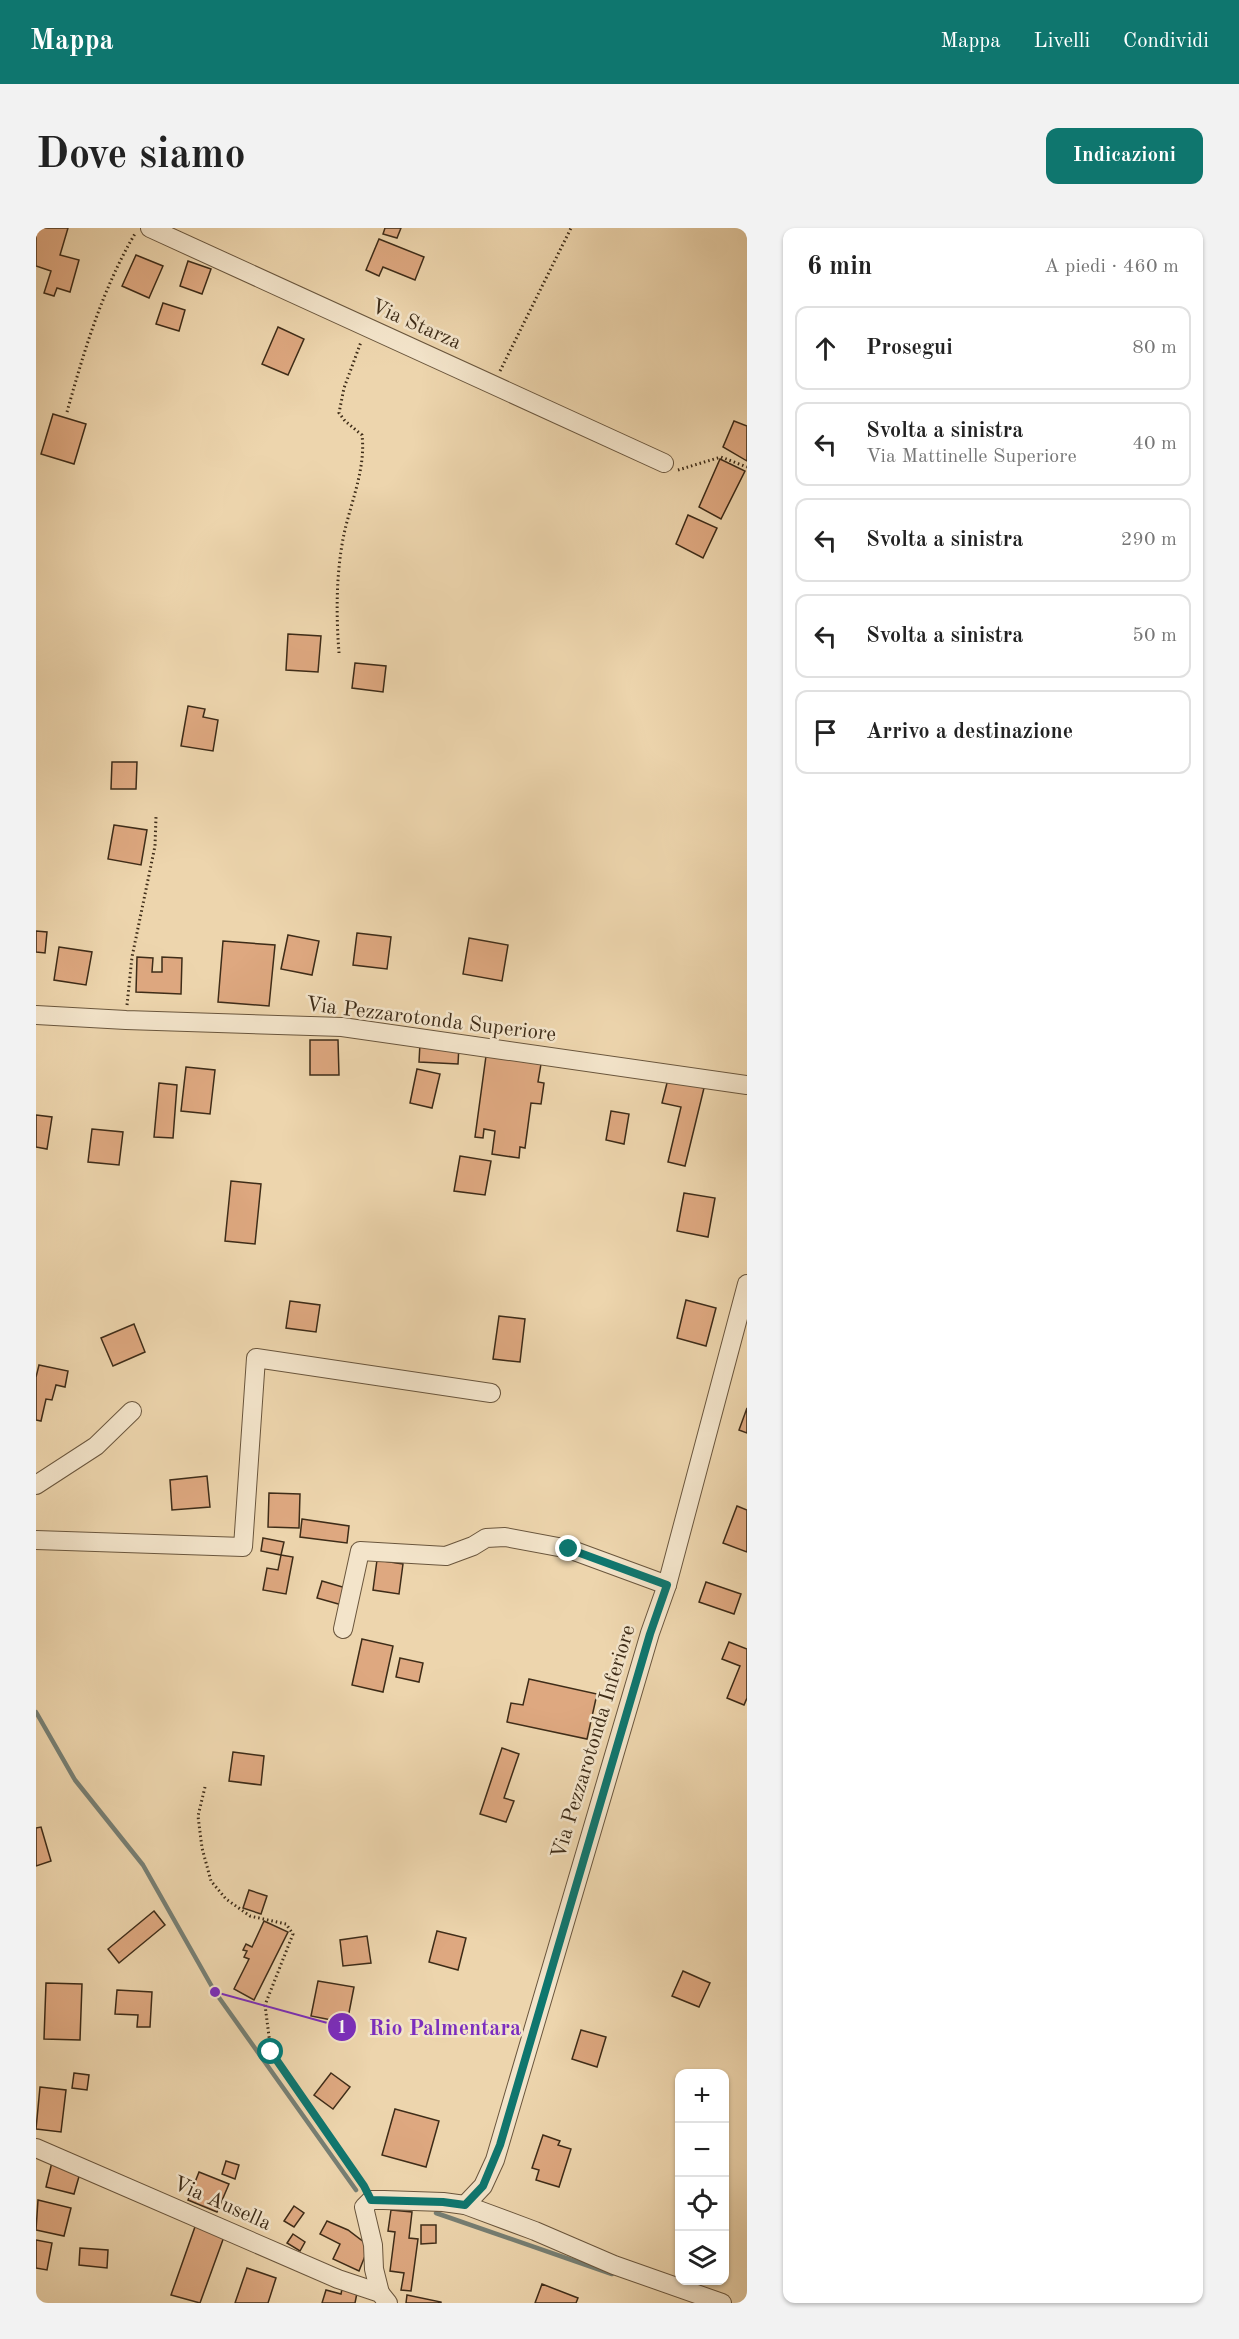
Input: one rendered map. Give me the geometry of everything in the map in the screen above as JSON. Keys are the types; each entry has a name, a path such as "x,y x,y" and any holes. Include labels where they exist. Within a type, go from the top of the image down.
{"street":[{"name":"Via Starza","path":"150,228 664,463"},
{"name":"Via Pezzarotonda Superiore","path":"36,1016 342,1027 747,1085"},
{"name":"Via Pezzarotonda Inferiore","path":"465,2205 483,2186 497,2152 586,1846 667,1585 747,1284"},
{"path":"36,1540 243,1547 256,1358 491,1393"},
{"path":"36,1485 96,1446 132,1412"},
{"path":"343,1629 360,1551 446,1556 473,1546 486,1538 505,1537 569,1549 667,1585"},
{"name":"Via Ausella","path":"36,2148 384,2298"},
{"path":"384,2298 374,2269 373,2245 364,2207 371,2200 443,2202 465,2205 536,2231 614,2265 723,2303"}],"path":[{"path":"67,412 81,362 118,262 138,228"},
{"path":"493,385 571,228"},
{"path":"339,653 336,608 344,537 364,451 362,435 345,422 339,413 344,388 367,327"},
{"path":"664,463 678,471 720,457 747,467"},
{"path":"126,1020 132,957 155,846 156,818"},
{"path":"205,1786 198,1816 202,1848 212,1881 226,1899 250,1916 286,1924 293,1934 265,2005 271,2052 364,2186 371,2200"}],"building":[{"path":"36,228 68,228 60,255 79,260 70,292 57,288 54,296 44,293 51,271 36,266"},
{"path":"385,228 401,228 397,238 383,234"},
{"path":"379,239 424,257 415,280 383,267 379,276 366,270"},
{"path":"136,255 163,266 149,298 122,286"},
{"path":"188,261 211,269 202,294 180,286"},
{"path":"163,303 185,310 179,331 156,324"},
{"path":"278,327 304,339 288,375 262,364"},
{"path":"53,414 86,424 74,464 41,454"},
{"path":"734,421 747,426 747,461 723,447"},
{"path":"720,459 745,471 721,519 699,507"},
{"path":"688,515 717,528 703,558 676,544"},
{"path":"288,634 321,636 318,672 286,670"},
{"path":"355,663 386,666 383,692 352,688"},
{"path":"188,706 205,709 203,717 218,720 213,751 181,746"},
{"path":"112,762 137,762 136,789 111,789"},
{"path":"114,825 147,830 141,865 108,859"},
{"path":"36,931 47,932 45,953 36,952"},
{"path":"357,933 391,937 387,969 353,965"},
{"path":"288,935 319,941 312,975 281,969"},
{"path":"469,938 508,945 502,981 463,974"},
{"path":"223,941 275,945 269,1006 218,1002"},
{"path":"59,947 92,952 86,985 54,980"},
{"path":"137,957 153,958 152,972 162,972 162,957 182,958 181,994 136,992"},
{"path":"310,1040 338,1040 339,1075 310,1075"},
{"path":"420,1043 459,1045 458,1064 419,1062"},
{"path":"486,1056 541,1064 538,1082 544,1083 541,1104 531,1103 525,1148 520,1147 519,1158 492,1154 495,1131 484,1129 483,1138 475,1137"},
{"path":"186,1067 215,1070 210,1114 181,1111"},
{"path":"417,1069 440,1074 432,1108 410,1103"},
{"path":"668,1079 704,1088 685,1166 668,1162 681,1107 662,1103"},
{"path":"159,1083 177,1085 173,1138 154,1137"},
{"path":"611,1111 629,1114 624,1144 606,1140"},
{"path":"36,1115 52,1117 47,1149 36,1147"},
{"path":"92,1129 123,1132 119,1165 88,1162"},
{"path":"460,1156 491,1161 485,1195 454,1191"},
{"path":"231,1181 261,1184 255,1244 225,1241"},
{"path":"684,1193 715,1198 708,1237 677,1231"},
{"path":"686,1300 716,1308 706,1346 677,1338"},
{"path":"290,1301 320,1305 316,1332 286,1328"},
{"path":"499,1316 525,1319 520,1362 493,1359"},
{"path":"134,1324 145,1352 113,1366 101,1338"},
{"path":"39,1365 68,1371 65,1387 56,1385 52,1400 46,1399 41,1421 36,1420 36,1377"},
{"path":"747,1408 747,1433 739,1430"},
{"path":"207,1476 210,1507 172,1510 170,1480"},
{"path":"269,1493 300,1494 299,1528 268,1527"},
{"path":"737,1506 747,1510 747,1552 723,1543"},
{"path":"302,1519 349,1526 347,1543 300,1537"},
{"path":"263,1538 284,1542 281,1555 261,1551"},
{"path":"281,1555 293,1557 286,1594 263,1590 267,1568 278,1570"},
{"path":"377,1560 403,1564 399,1594 373,1590"},
{"path":"322,1581 346,1588 342,1605 317,1598"},
{"path":"706,1582 741,1594 734,1614 699,1602"},
{"path":"362,1639 393,1646 383,1692 352,1685"},
{"path":"729,1642 747,1649 747,1698 744,1705 727,1698 740,1666 722,1659"},
{"path":"400,1658 423,1663 419,1682 396,1677"},
{"path":"529,1679 597,1694 587,1739 507,1722 511,1703 523,1705"},
{"path":"502,1748 519,1754 504,1798 514,1801 506,1822 480,1814"},
{"path":"233,1752 264,1756 261,1785 229,1781"},
{"path":"41,1827 51,1861 36,1866 36,1828"},
{"path":"249,1890 267,1896 261,1914 243,1908"},
{"path":"154,1911 165,1925 119,1963 108,1949"},
{"path":"264,1921 288,1932 254,2000 234,1989 249,1959 244,1957 247,1951 243,1950 246,1944 252,1947"},
{"path":"437,1931 466,1938 458,1970 429,1962"},
{"path":"367,1936 371,1963 343,1966 340,1940"},
{"path":"683,1971 710,1983 699,2007 672,1996"},
{"path":"318,1981 354,1987 347,2023 311,2016"},
{"path":"46,1983 82,1984 80,2040 44,2039"},
{"path":"117,1990 152,1992 150,2027 137,2027 138,2015 115,2014"},
{"path":"581,2030 606,2037 597,2067 572,2059"},
{"path":"74,2073 89,2075 87,2090 72,2088"},
{"path":"331,2073 350,2087 333,2109 314,2095"},
{"path":"40,2087 66,2090 61,2132 36,2129"},
{"path":"395,2109 439,2121 426,2167 382,2155"},
{"path":"543,2135 560,2141 558,2145 571,2149 559,2187 536,2180 539,2170 532,2168"},
{"path":"226,2161 239,2165 235,2179 222,2174"},
{"path":"52,2162 80,2173 74,2194 46,2187"},
{"path":"199,2172 229,2184 217,2212 188,2200"},
{"path":"38,2200 71,2208 64,2236 36,2230"},
{"path":"294,2206 304,2213 294,2227 284,2221"},
{"path":"391,2210 412,2212 409,2238 418,2239 411,2291 401,2290 404,2273 390,2271 395,2232 388,2231"},
{"path":"327,2221 348,2230 369,2246 359,2271 333,2259 340,2244 320,2234"},
{"path":"196,2224 225,2234 200,2303 171,2295"},
{"path":"421,2225 436,2225 436,2243 421,2244"},
{"path":"293,2234 305,2242 300,2251 287,2243"},
{"path":"36,2240 52,2243 47,2270 36,2268"},
{"path":"80,2248 108,2250 107,2268 79,2265"},
{"path":"247,2268 276,2278 268,2303 235,2303"},
{"path":"542,2284 578,2298 576,2303 535,2303"},
{"path":"342,2289 357,2293 355,2303 322,2303 326,2290 341,2294"},
{"path":"407,2295 441,2302 441,2303 406,2303"}],"waterway":[{"path":"36,1712 75,1780 143,1865 215,1992 356,2190"},
{"path":"436,2213 612,2274"}],"place":[{"name":"Rio Palmentara","path":"215,1992"}],"route":[{"path":"271,2052 364,2186 371,2200 443,2202 465,2205 483,2186 500,2145 566,1913 650,1634 667,1585 569,1549"}]}
